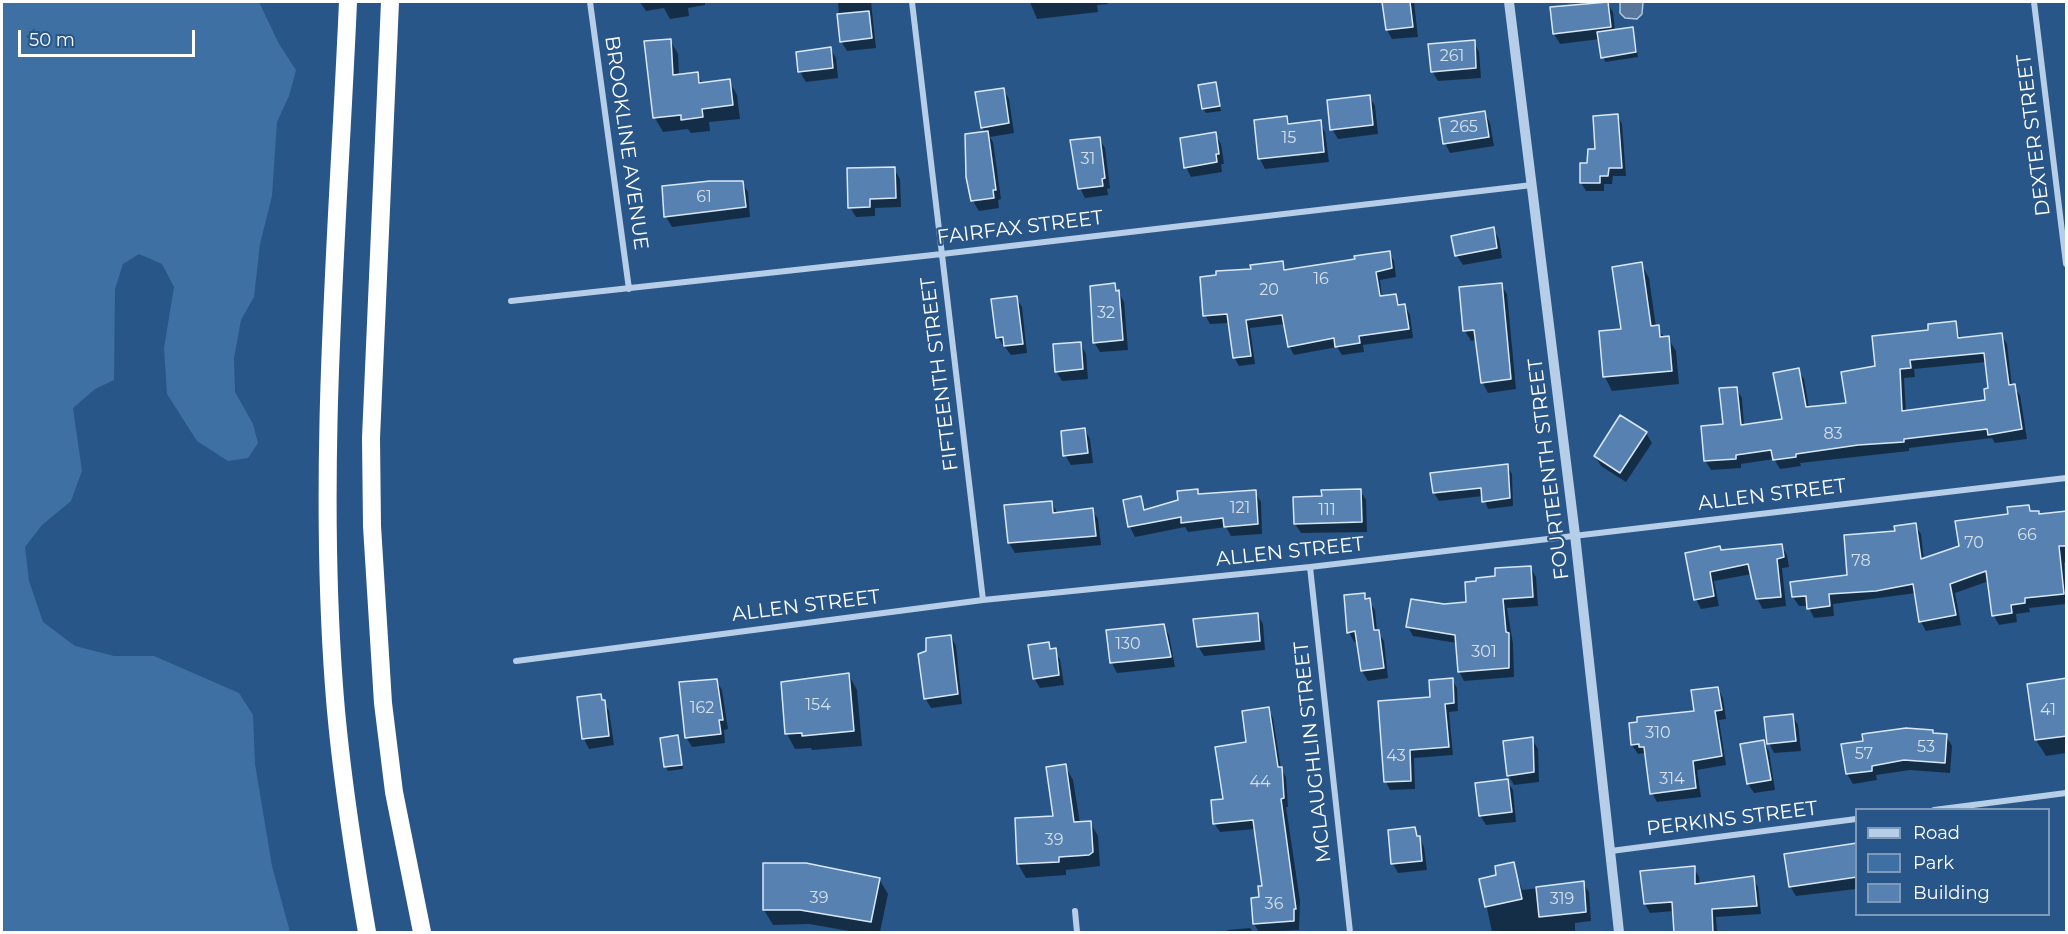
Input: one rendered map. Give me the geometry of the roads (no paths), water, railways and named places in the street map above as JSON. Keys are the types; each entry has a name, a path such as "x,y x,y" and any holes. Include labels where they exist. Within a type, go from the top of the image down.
{"highway":[{"path":"348,2 328,430 328,514 335,697 354,854 367,933"},
{"path":"390,2 371,438 372,526 383,703 394,792 422,933"}],"street":[{"name":"BROOKLINE AVENUE","path":"590,2 629,289"},
{"name":"FIFTEENTH STREET","path":"912,2 983,600"},
{"name":"FOURTEENTH STREET","path":"1509,2 1575,535 1619,933"},
{"name":"DEXTER STREET","path":"2034,2 2067,264"},
{"name":"FAIRFAX STREET","path":"511,301 942,254 1533,185"},
{"name":"ALLEN STREET","path":"516,661 983,600 1310,567 2067,478"},
{"name":"MCLAUGHLIN STREET","path":"1310,567 1350,933"},
{"path":"1950,808 2067,793"},
{"name":"PERKINS STREET","path":"1611,851 1855,819"},
{"path":"1075,910 1077,933"}]}
